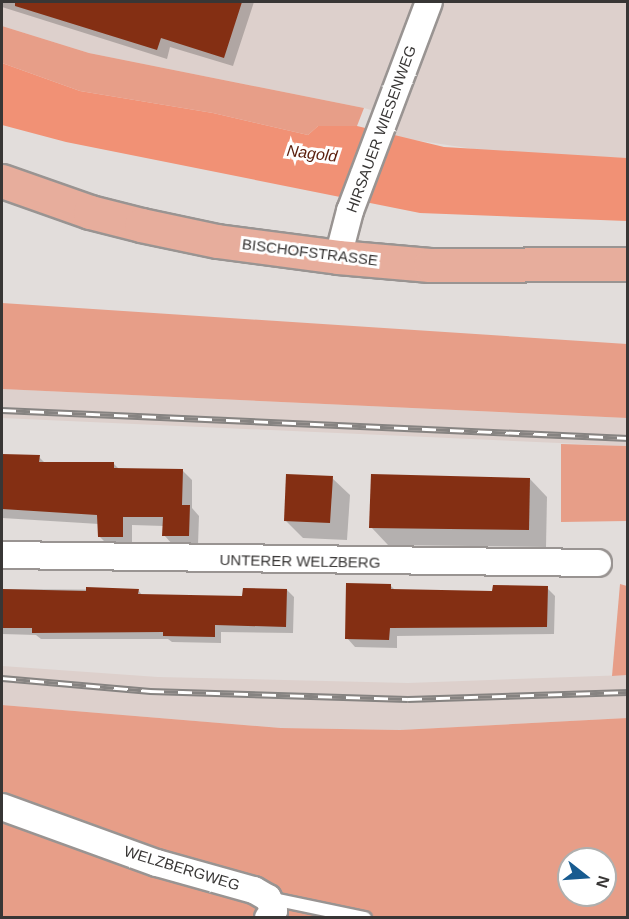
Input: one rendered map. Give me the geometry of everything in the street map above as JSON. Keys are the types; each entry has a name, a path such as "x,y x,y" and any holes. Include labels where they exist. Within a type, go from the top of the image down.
{"main road":[{"name":"BISCHOFSTRASSE","path":"2,181 90,212 217,241 430,266 627,264"}],"street":[{"name":"HIRSAUER WIESENWEG","path":"338,257 350,211 429,2"},
{"name":"UNTERER WELZBERG","path":"2,555 598,563"},
{"name":"WELZBERGWEG","path":"2,807 157,863 254,890 268,908"}],"lane":[{"name":"WELZBERGWEG","path":"268,908 365,918"}],"shaded area":[{"path":"2,2 627,2 627,158 494,152 394,137 400,118 364,108 89,53 2,26"},
{"path":"2,26 89,53 364,108 357,126 318,126 308,135 213,113 80,91 2,63"},
{"path":"2,303 627,344 627,418 2,389"},
{"path":"2,389 627,418 627,446 2,418"},
{"path":"561,444 627,446 627,521 561,522"},
{"path":"620,584 627,586 627,675 612,676"},
{"path":"2,666 158,677 408,683 627,675 627,718 401,730 281,728 2,705"},
{"path":"2,705 281,728 400,730 627,718 627,917 2,917"}],"water":[{"name":"Nagold","path":"2,63 80,91 213,113 308,135 318,126 357,126 444,147 627,158 627,221 420,213 66,142 2,125"}],"building":[{"path":"15,2 242,2 224,58 161,38 157,50 15,6"},
{"path":"2,454 40,455 39,462 114,462 114,468 183,469 182,505 190,505 189,536 162,536 163,517 123,517 123,537 98,537 97,515 2,509"},
{"path":"286,474 333,476 330,523 284,521"},
{"path":"371,474 530,478 529,530 369,528"},
{"path":"346,583 391,584 391,589 492,591 493,585 548,586 547,627 390,628 389,640 345,639"},
{"path":"86,587 139,589 138,594 242,596 243,588 287,589 286,627 215,625 215,637 163,636 163,632 32,633 32,628 2,628 2,589 86,591"}],"railway":[{"path":"2,410 628,438"},
{"path":"2,678 150,691 408,699 628,692"}]}
